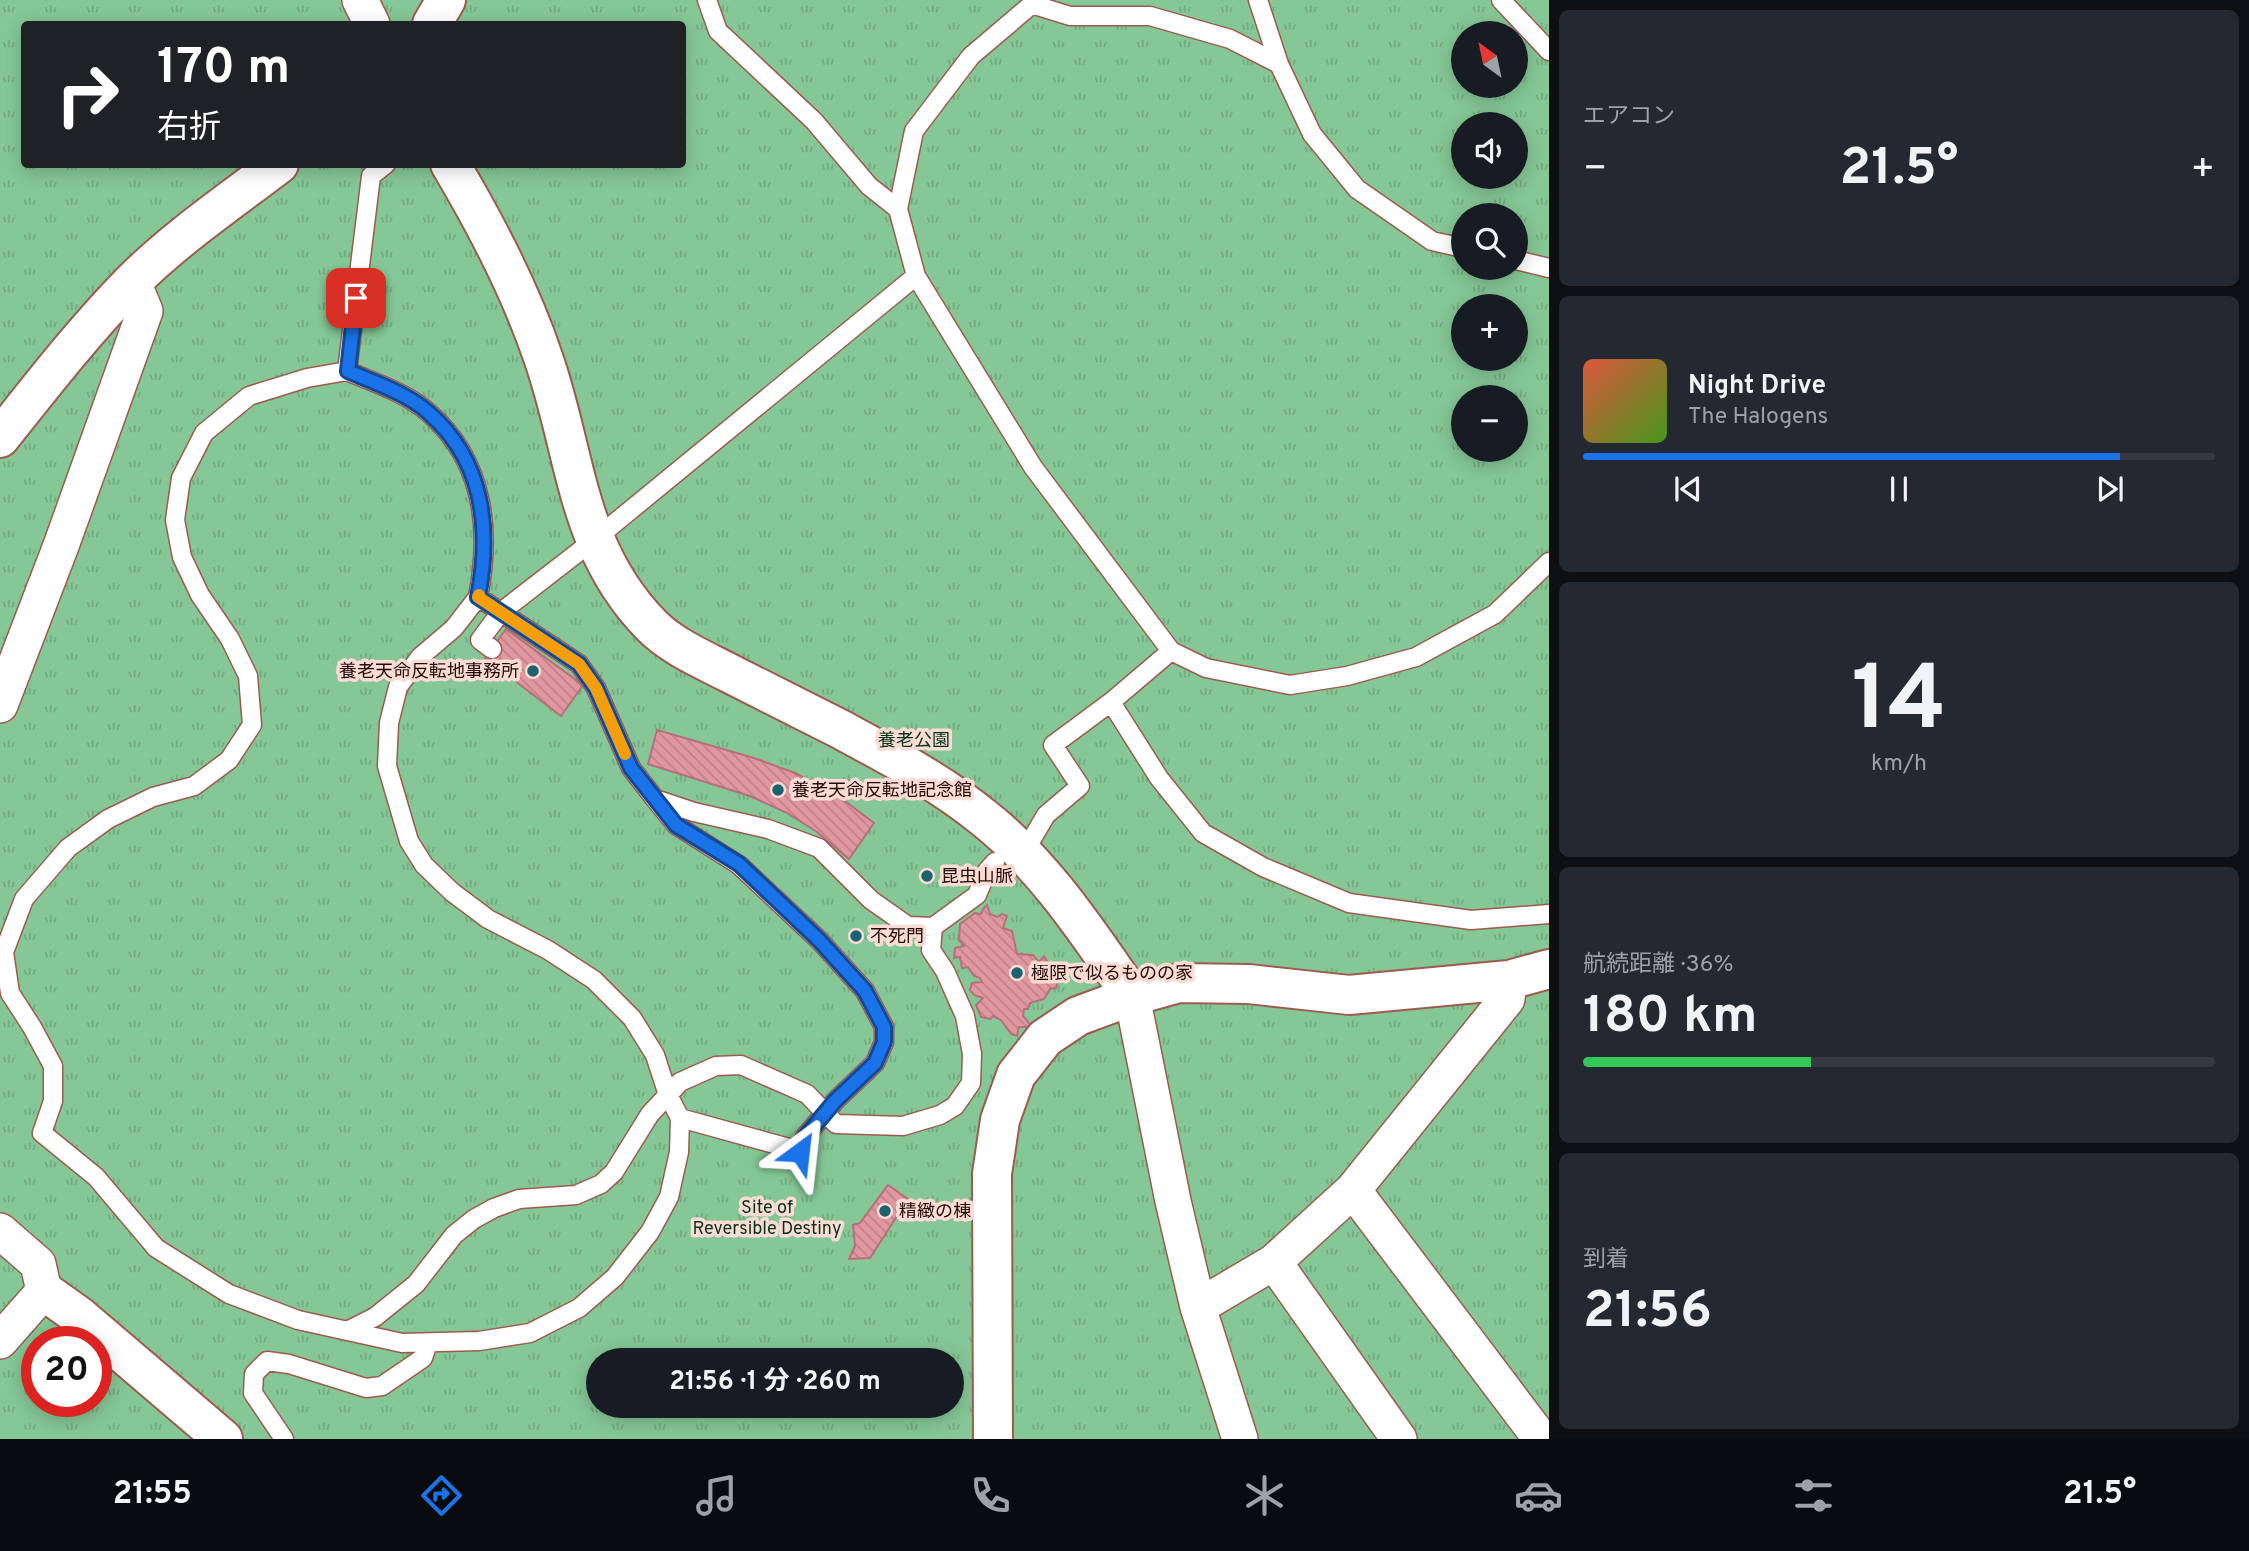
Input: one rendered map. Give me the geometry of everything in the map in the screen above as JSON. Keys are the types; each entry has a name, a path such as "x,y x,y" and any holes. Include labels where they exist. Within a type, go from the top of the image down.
{"street":[{"path":"360,0 370,21"},
{"path":"434,21 446,0"},
{"path":"0,438 55,369 133,282 196,227 274,168"},
{"path":"452,168 487,226 544,358 584,513 594,540 618,584 653,627 692,654 841,730 942,786 986,819 1009,858 1059,894 1132,996 1173,1201 1198,1307 1240,1439"},
{"path":"0,705 62,543 145,311 133,282"},
{"path":"993,1439 992,1174 1000,1120 1016,1075 1045,1038 1077,1016 1179,983 1249,985 1349,995 1509,979 1549,969"},
{"path":"1198,1307 1274,1262 1353,1190 1507,999 1509,979"},
{"path":"1353,1190 1541,1439"},
{"path":"0,1231 38,1264 44,1291 79,1316 223,1439"},
{"path":"1274,1262 1399,1439"},
{"path":"0,1341 44,1291"}],"lane":[{"path":"707,0 718,32 814,121 869,186 898,209"},
{"path":"1258,0 1279,64 1312,134 1357,189 1432,241 1451,245"},
{"path":"1501,0 1549,51"},
{"path":"1279,64 1230,39 1150,16 1070,16 1034,2 971,56 915,131 898,209 916,276 1033,467 1171,651 1206,668 1290,685 1347,676 1416,657 1495,614 1549,562"},
{"path":"348,371 370,176 381,168"},
{"path":"1528,263 1549,268"},
{"path":"492,649 480,640 501,612 594,540 916,276"},
{"path":"348,371 396,392 429,412 457,444 474,476 483,512 483,571 478,597 453,628 419,657 398,687 389,723 387,766 409,841 424,865 452,892 488,919 548,950 594,980 632,1018 655,1055 668,1096 680,1118 679,1152 669,1197 650,1232 606,1284 579,1308 530,1333 479,1341 402,1343 298,1320 229,1294 156,1248 96,1177 42,1133 53,1101 53,1066 10,993 4,952 24,899 68,848 108,819 153,797 194,786 229,760 252,725 248,676 230,639 200,595 182,557 175,520 181,478 204,433 249,396 307,378 348,371"},
{"path":"478,597 579,664 596,688 631,768 676,825 739,864 819,940 865,991 884,1027 884,1042 875,1063 826,1112 805,1137 800,1152 680,1118"},
{"path":"512,634 515,630 535,644 541,637"},
{"path":"655,799 694,812 768,829 819,848 871,900 908,926 933,927 977,895 987,871 1009,858 1046,815 1080,786 1054,745 1111,702 1171,651"},
{"path":"1111,702 1159,778 1203,833 1263,867 1349,904 1471,920 1549,914"},
{"path":"347,1331 375,1317 416,1284 454,1235 474,1219 519,1199 576,1195 601,1184 614,1172 650,1114 680,1082 716,1066 741,1066 807,1094 836,1124 903,1126 940,1115 955,1106 971,1083 972,1054 965,1016 945,971 931,950 933,927"},
{"path":"284,1439 253,1393 254,1374 267,1361 289,1364 366,1388 382,1387 423,1359 428,1343"}],"green space":[{"name":"養老公園","path":"0,0 1549,0 1549,1439 0,1439"}],"building":[{"name":"養老天命反転地事務所","path":"506,629 583,685 561,716 485,658"},
{"name":"養老天命反転地記念館","path":"657,730 754,758 795,773 837,795 874,823 849,859 817,832 787,813 750,796 648,764"},
{"name":"極限で似るものの家","path":"987,905 990,914 997,917 1002,914 1007,916 1003,928 1012,931 1017,954 1033,955 1039,962 1044,956 1049,964 1061,969 1056,988 1050,989 1044,999 1030,1003 1028,1009 1024,1009 1023,1016 1030,1024 1029,1027 1019,1027 1017,1036 1011,1034 1001,1020 993,1016 990,1019 981,1017 976,1005 983,998 974,995 970,990 972,983 982,982 968,967 962,968 960,957 954,958 955,948 964,946 959,940 960,924 975,913 981,914"},
{"name":"精緻の棟","path":"888,1185 908,1199 870,1258 849,1259 855,1246 853,1225 860,1223"}],"slow traffic":[{"path":"479,595 478,597 579,664 596,688 625,754"}],"place":[{"name":"養老天命反転地事務所","path":"533,671"},
{"name":"養老天命反転地記念館","path":"778,790"},
{"name":"昆虫山脈","path":"927,876"},
{"name":"不死門","path":"856,936"},
{"name":"極限で似るものの家","path":"1017,973"},
{"name":"精緻の棟","path":"885,1211"}],"route":[{"path":"356,298 348,371 396,392 429,412 457,444 474,476 483,512 483,571 478,597 579,664 596,688 631,768 676,825 739,864 819,940 865,991 884,1027 884,1042 875,1063 815,1124 805,1137 800,1152"}],"park label":[{"name":"Site of Reversible Destiny","path":"767,1217"}]}
